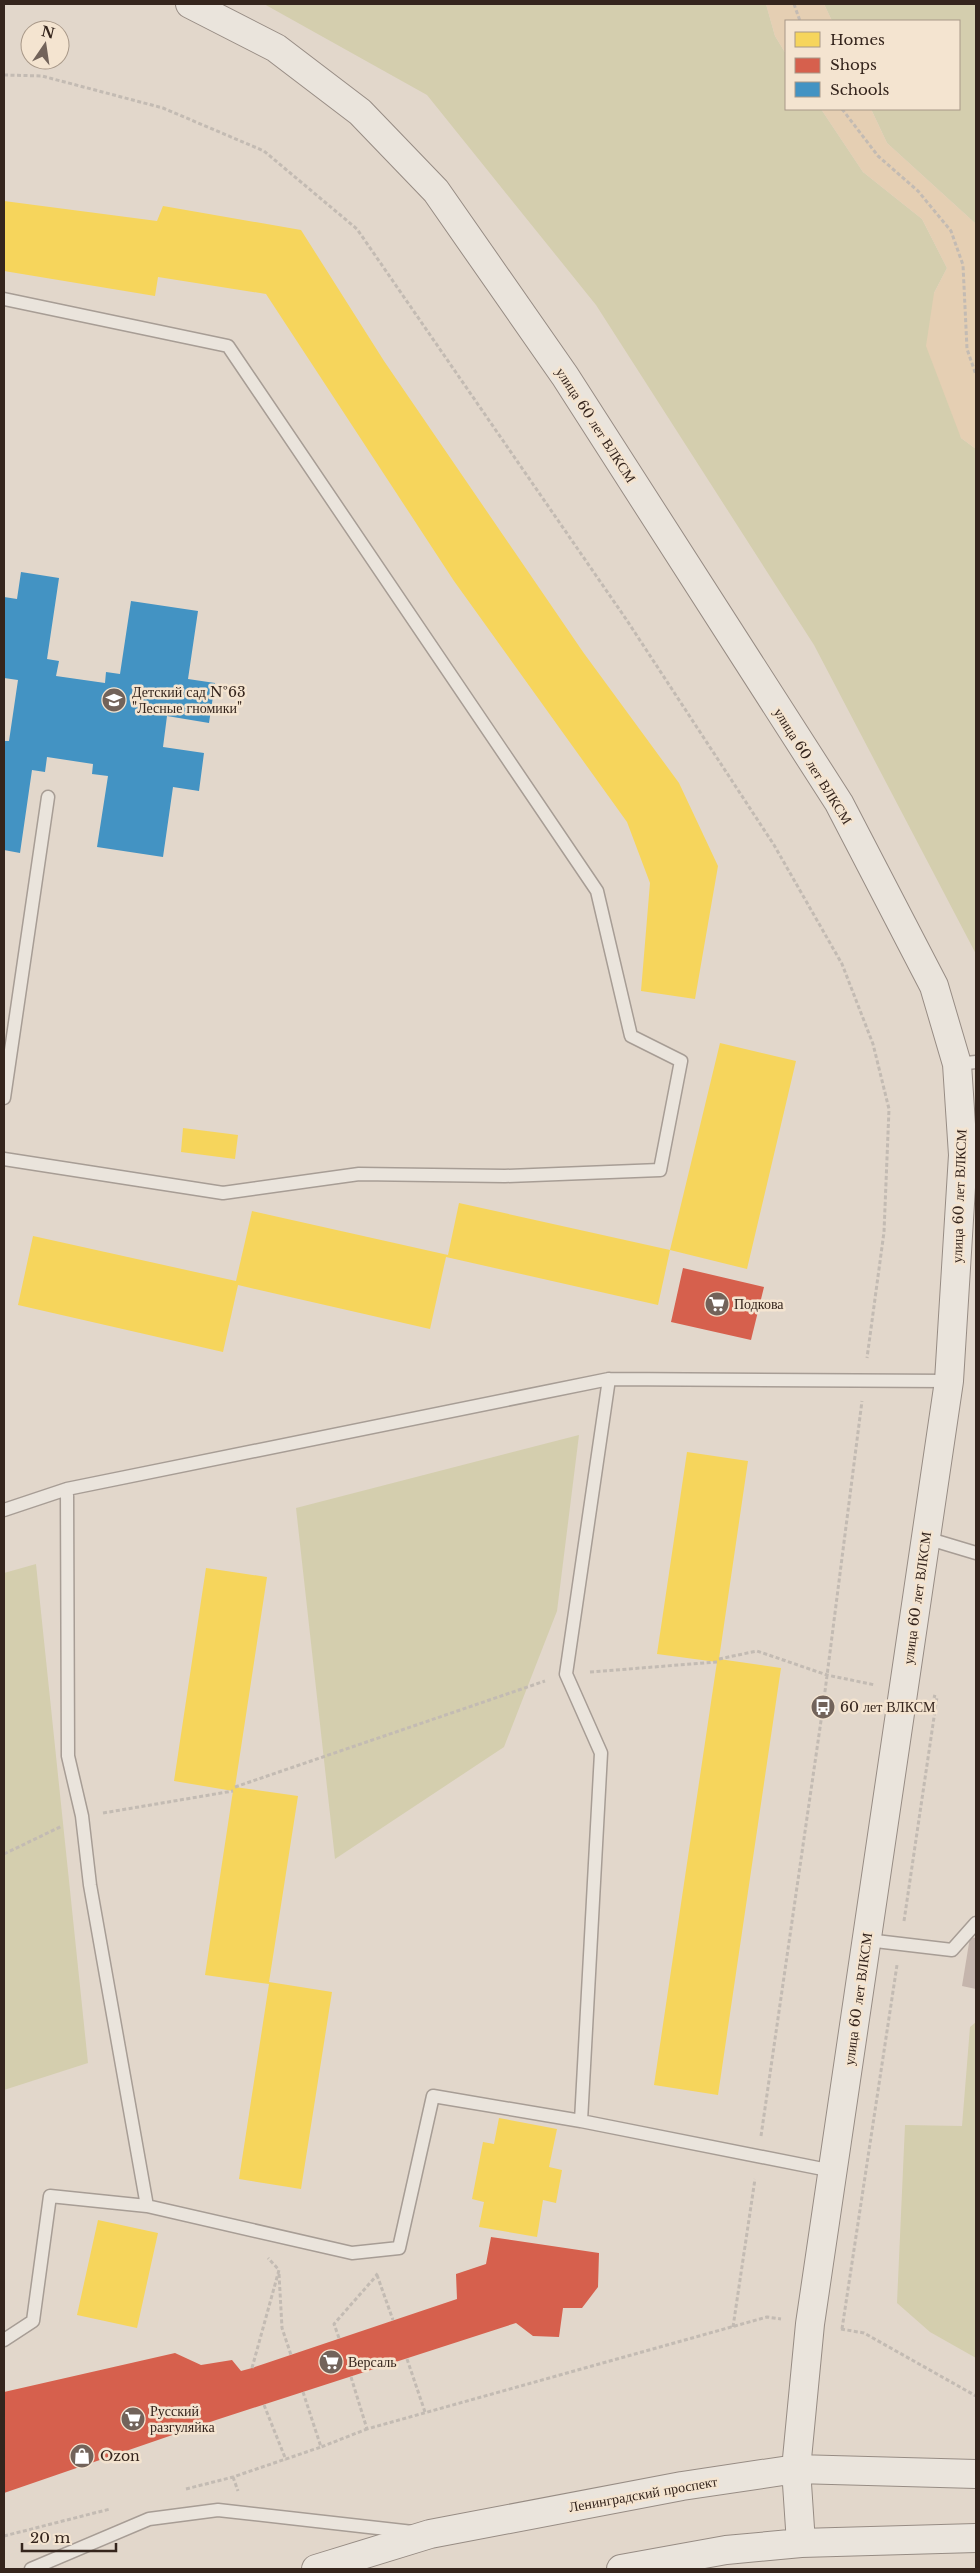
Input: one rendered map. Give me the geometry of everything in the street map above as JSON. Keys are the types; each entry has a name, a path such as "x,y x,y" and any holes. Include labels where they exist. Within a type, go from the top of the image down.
{"street":[{"name":"улица 60 лет ВЛКСМ","path":"190,4 276,48 307,71 360,112 436,191 565,376 839,803 934,986 967,1063 949,1381 810,2324 796,2470 801,2543"},
{"name":"Ленинградский проспект","path":"316,2569 430,2534 682,2486 796,2470 976,2474"},
{"path":"621,2569 726,2550 801,2543 976,2538"}],"lane":[{"path":"4,299 228,346 597,891 631,1036 681,1061 660,1170 504,1176 359,1174 223,1193 4,1159"},
{"path":"4,1098 48,797"},
{"path":"581,2121 601,1753 566,1674 609,1379"},
{"path":"4,1510 67,1489 609,1379 949,1381"},
{"path":"67,1489 68,1756 82,1816 90,1885 146,2206"},
{"path":"926,1538 976,1554"},
{"path":"867,1940 952,1950 976,1923"},
{"path":"4,2340 33,2321 50,2196 146,2206 240,2229 352,2253 399,2248 433,2096 581,2121 833,2171"},
{"path":"31,2569 150,2519 218,2510 430,2534"}],"path":[{"path":"794,4 800,20"},
{"path":"843,110 878,156 918,191 951,231 962,265 967,349 976,375"},
{"path":"4,1854 82,1816 234,1789 566,1674 717,1662"},
{"path":"240,2229 279,2270 282,2328 291,2355"},
{"path":"352,2253 377,2275 393,2320"},
{"path":"252,2368 279,2270"},
{"path":"339,2338 334,2324 377,2275"},
{"path":"234,2477 286,2460 366,2429 767,2317 864,2333 976,2396"},
{"path":"406,2359 426,2412"},
{"path":"352,2376 366,2429"},
{"path":"303,2392 321,2447"},
{"path":"264,2405 286,2460"}],"shaded area":[{"path":"264,4 766,4 775,36 785,52 785,110 822,110 863,172 922,219 947,268 934,293 961,438 976,449 976,954 814,645 596,305 427,95"},
{"path":"824,4 976,4 976,224 887,143 871,110 960,110 960,20 832,20"},
{"path":"579,1435 557,1611 504,1747 335,1859 296,1508"},
{"path":"36,1564 88,2063 4,2090 4,1573"},
{"path":"976,2022 976,2358 930,2332 897,2303 905,2125 962,2126 970,2027"}],"sand":[{"path":"766,4 824,4 832,20 785,20 785,52 775,36"},
{"path":"822,110 871,110 887,143 976,224 976,449 961,438 926,346 934,293 947,268 922,219 863,172"}],"building: Homes":[{"path":"4,201 157,221 163,206 301,230 384,361 583,652 679,783 718,866 695,999 641,991 650,883 627,822 454,581 266,294 158,277 155,296 4,271"},
{"path":"720,1043 796,1061 747,1269 670,1250"},
{"path":"183,1128 238,1135 235,1159 181,1152"},
{"path":"459,1203 670,1250 658,1305 446,1257 430,1329 238,1285 223,1352 18,1305 33,1236 236,1281 252,1211 448,1255"},
{"path":"687,1452 748,1461 719,1659 781,1668 718,2095 654,2085 717,1662 657,1654"},
{"path":"206,1568 267,1577 235,1787 298,1796 269,1982 332,1992 301,2189 239,2179 269,1984 205,1975 233,1791 174,1781"},
{"path":"499,2118 557,2129 549,2167 562,2170 556,2203 543,2200 537,2237 479,2227 484,2202 472,2199 483,2142 494,2144"},
{"path":"98,2220 158,2233 137,2328 77,2315"}],"building: Shops":[{"name":"Подкова","path":"683,1268 764,1287 751,1340 671,1322"},
{"name":"Версаль","path":"491,2237 599,2253 598,2287 582,2308 563,2308 559,2337 533,2336 516,2323 216,2420 4,2493 4,2392 175,2353 201,2365 232,2360 241,2371 252,2368 457,2299 456,2274 486,2264"}],"building: Schools":[{"name":"Детский сад №63 \"Лесные гномики\"","path":"21,572 59,578 47,659 59,661 56,676 105,683 106,672 120,674 131,601 198,611 188,679 215,683 209,723 167,716 163,747 204,753 199,791 173,787 163,857 97,847 108,776 92,774 93,764 47,757 45,772 32,770 20,853 4,850 4,741 9,741 18,680 4,678 4,597 17,599"}],"building: Other":[{"path":"970,1937 976,1938 976,1989 962,1986"}],"place":[{"name":"Детский сад №63 \"Лесные гномики\"","path":"114,700"},
{"name":"Подкова","path":"717,1304"},
{"name":"60 лет ВЛКСМ","path":"823,1707"},
{"name":"Версаль","path":"331,2362"},
{"name":"Русский разгуляйка","path":"133,2419"},
{"name":"Ozon","path":"82,2456"}]}
